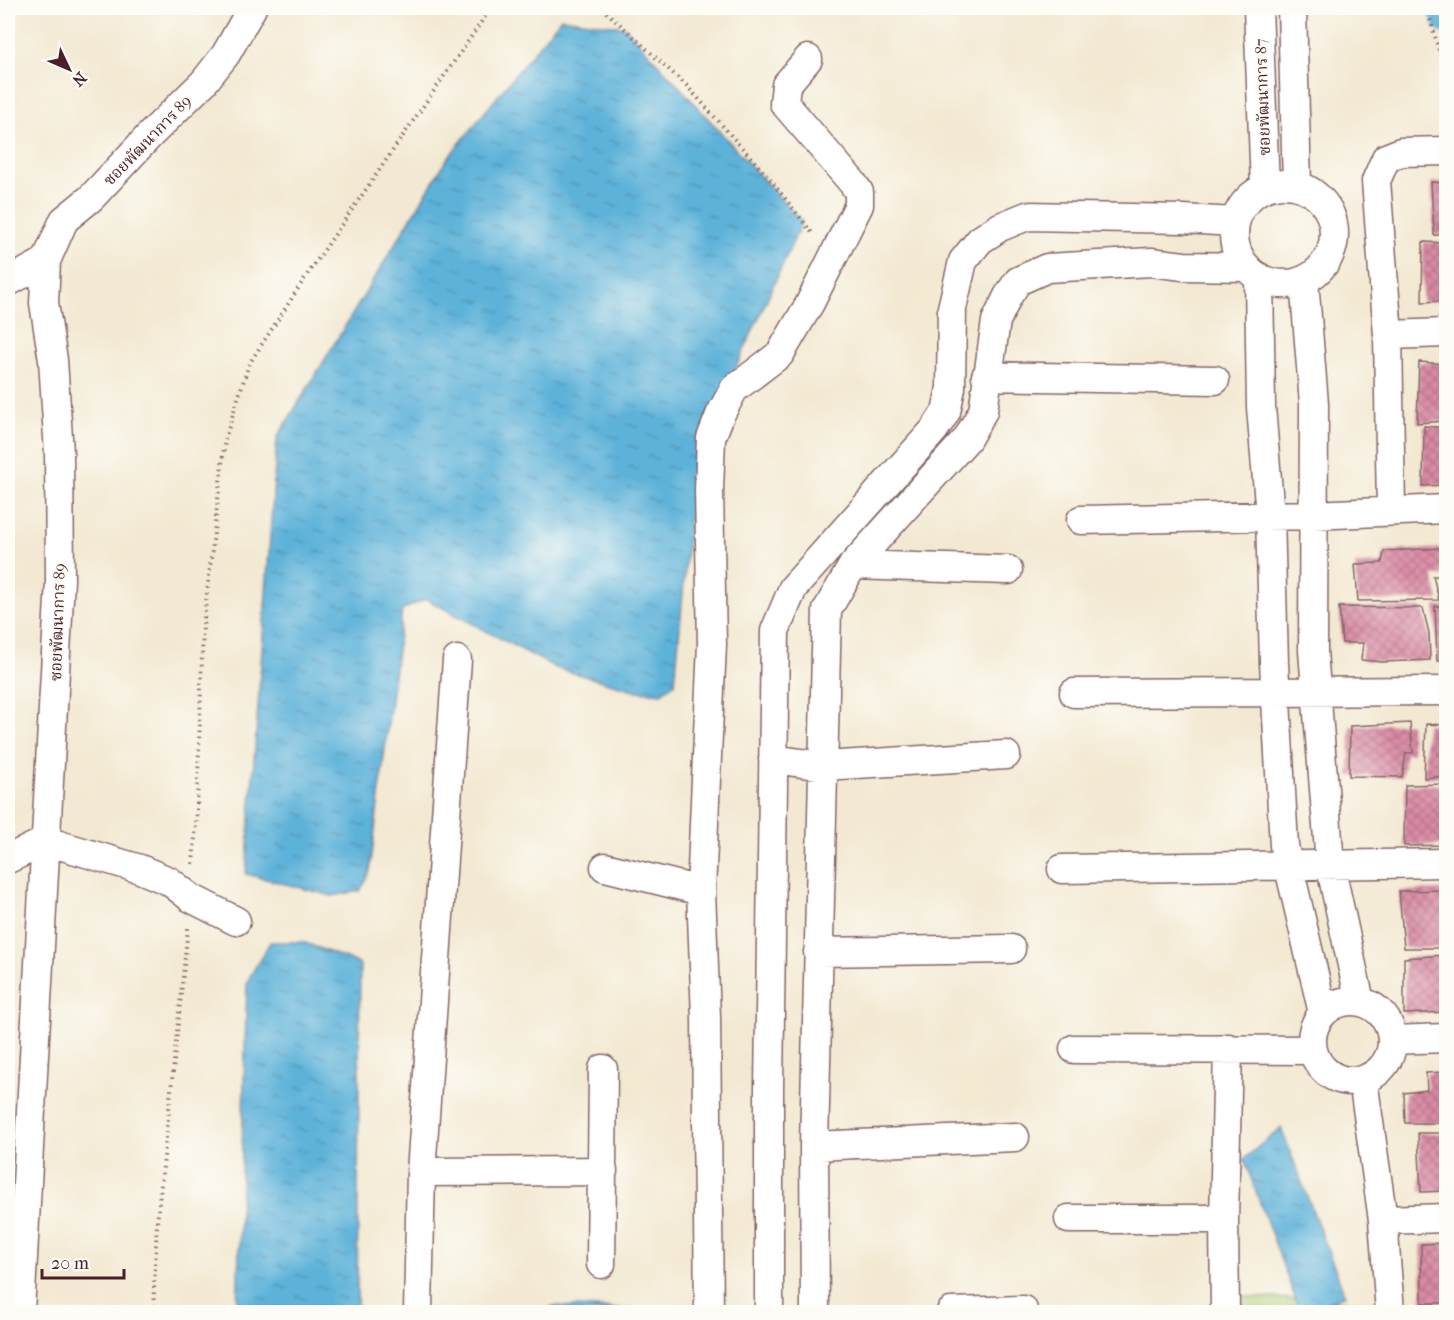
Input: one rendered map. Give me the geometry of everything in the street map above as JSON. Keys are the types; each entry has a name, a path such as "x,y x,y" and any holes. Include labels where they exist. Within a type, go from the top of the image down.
{"street":[{"name":"ซอยพัฒนาการ 89","path":"20,1312 60,580 59,453 53,360 44,303 46,261 64,220 91,198 204,82 226,54 252,8"},
{"name":"ซอยพัฒนาการ 87","path":"1258,8 1265,187"},
{"name":"ซอยพัฒนาการ 87","path":"1292,8 1297,185"},
{"path":"708,1312 706,1018 701,891 712,644 709,490 711,438 734,389 780,354 810,303 858,205 859,192 852,182 784,103 786,85 808,59"},
{"path":"1391,510 1388,335 1376,181 1386,158 1401,152 1446,151"},
{"path":"1281,183 1297,185 1312,191 1323,201 1331,214 1335,230 1334,245 1328,259 1318,271 1304,280 1289,284 1274,283 1253,272 1238,254 1234,238 1241,208 1252,195 1265,187 1281,183"},
{"path":"770,1312 769,1090 775,631 783,608 793,588 934,430 946,412 951,388 952,308 963,261 980,240 1000,227 1027,216 1236,222"},
{"path":"1148,220 1151,262"},
{"path":"8,282 46,261"},
{"path":"815,1312 814,1146 826,610 853,565 967,440 983,411 986,376 996,321 1018,281 1047,268 1151,262 1253,272"},
{"path":"1253,272 1270,516 1284,846 1323,1013"},
{"path":"1304,280 1314,404 1313,651 1330,864 1360,1002"},
{"path":"1388,335 1446,333"},
{"path":"986,376 1215,380"},
{"path":"1081,520 1313,515 1446,509"},
{"path":"853,565 1008,570"},
{"path":"418,1312 421,1172 457,660"},
{"path":"1074,693 1446,691"},
{"path":"774,759 823,766 1006,755"},
{"path":"8,859 46,841 140,869 169,881 191,898 236,921"},
{"path":"1062,869 1446,863"},
{"path":"605,867 701,891"},
{"path":"818,952 1011,949"},
{"path":"1347,1001 1373,1006 1383,1015 1389,1026 1392,1040 1391,1053 1385,1065 1376,1074 1363,1080 1350,1082 1337,1079 1321,1068 1312,1050 1312,1037 1323,1013 1334,1005 1347,1001"},
{"path":"1392,1040 1446,1038"},
{"path":"1225,1312 1224,1220 1228,1048"},
{"path":"1074,1049 1312,1050"},
{"path":"601,1264 603,1069"},
{"path":"1363,1080 1383,1220 1390,1312"},
{"path":"814,1146 1015,1137"},
{"path":"421,1172 603,1171"},
{"path":"1069,1218 1224,1220"},
{"path":"1383,1220 1446,1218"},
{"path":"951,1312 1023,1310"}],"path":[{"path":"153,1312 158,1222 191,898 197,809 203,627 225,439 249,364 315,262 491,8"},
{"path":"602,8 687,86 769,178 831,258"},
{"path":"1428,8 1440,54 1446,62"}],"green space":[{"path":"1233,1296 1390,1304 1390,1312 1233,1312"}],"water":[{"path":"561,18 625,27 802,222 695,458 675,683 661,693 637,691 556,668 426,599 402,610 370,871 360,891 332,896 246,874 277,438 447,159"},
{"path":"270,942 303,942 360,964 357,1312 237,1312 247,982"},
{"path":"1281,1128 1345,1295 1302,1312 1300,1312 1244,1159"},
{"path":"552,1306 640,1310 640,1312 552,1312"}],"building":[{"path":"1431,182 1446,183 1446,235 1434,235"},
{"path":"1423,242 1446,243 1446,301 1422,302"},
{"path":"1419,362 1446,364 1446,421 1417,423"},
{"path":"1424,426 1446,428 1446,485 1423,486"},
{"path":"1445,548 1442,576 1433,576 1439,600 1358,601 1355,564 1382,563 1384,551"},
{"path":"1435,606 1446,607 1446,661 1437,661"},
{"path":"1339,607 1423,608 1429,633 1430,660 1383,662 1361,660 1363,643 1342,643"},
{"path":"1410,723 1413,753 1406,753 1402,777 1349,776 1350,726"},
{"path":"1426,724 1446,725 1446,776 1424,778"},
{"path":"1446,784 1446,845 1404,846 1405,785"},
{"path":"1443,890 1444,896 1446,895 1446,948 1404,948 1399,891"},
{"path":"1446,955 1446,1012 1404,1014 1404,958"},
{"path":"1446,1072 1446,1123 1405,1123 1404,1093 1427,1090 1426,1073"},
{"path":"1418,1133 1446,1133 1446,1191 1421,1192"},
{"path":"1446,1243 1446,1303 1422,1303 1421,1244"},
{"path":"1446,1307 1446,1312 1419,1312 1418,1308"}],"waterway":[{"path":"1442,8 1446,20"}]}
